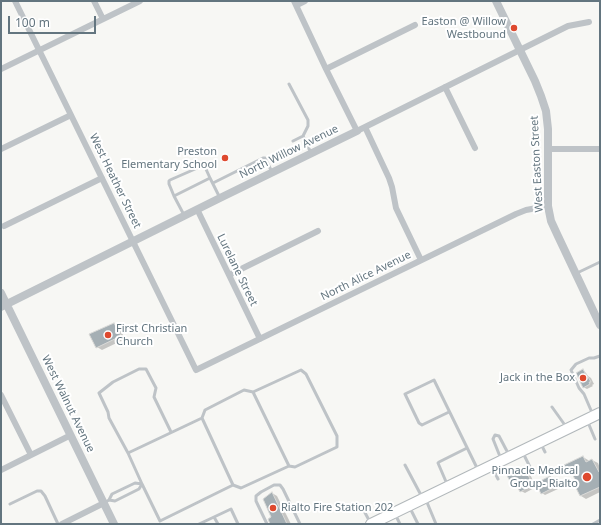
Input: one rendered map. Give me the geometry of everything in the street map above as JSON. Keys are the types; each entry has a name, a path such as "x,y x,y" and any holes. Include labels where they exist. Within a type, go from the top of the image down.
{"main road":[{"path":"371,524 593,416"}],"street":[{"name":"West Heather Street","path":"15,1 196,370"},
{"path":"94,1 103,19"},
{"path":"1,70 140,1"},
{"path":"305,1 296,3 326,69 389,178 396,208 421,260"},
{"name":"West Easton Street","path":"496,1 535,81 546,111 548,129 548,206 551,221 600,325"},
{"name":"North Willow Avenue","path":"4,305 568,26 589,22"},
{"path":"326,69 415,25"},
{"path":"445,87 475,148"},
{"path":"1,150 71,115"},
{"path":"548,149 600,149"},
{"path":"4,226 102,178"},
{"name":"North Alice Avenue","path":"196,370 516,214 526,210 548,206"},
{"name":"Lurelane Street","path":"197,209 260,339"},
{"path":"229,274 318,230"},
{"name":"West Walnut Avenue","path":"1,293 4,305 107,502 114,524"},
{"path":"1,395 31,455"},
{"path":"1,470 71,435"},
{"path":"62,524 107,502"}],"lane":[{"path":"289,84 308,120 308,126 303,136 292,141"},
{"path":"303,136 311,153"},
{"path":"213,183 262,158 265,158 272,172"},
{"path":"184,216 169,184 170,180 202,166 213,183 220,198"},
{"path":"174,196 210,178"},
{"path":"575,273 600,262"},
{"path":"595,439 593,416 584,394 579,388 571,370 576,364 590,358 600,356"},
{"path":"171,432 154,397 156,388 146,369 138,369 113,382 99,393 108,412 109,418 128,453 160,521 234,485"},
{"path":"128,453 202,418 205,410 244,390 253,392 301,370 306,374 337,436 336,447 296,467 289,466 241,488 234,485 202,418"},
{"path":"449,412 422,425 419,423 405,394 434,380 479,472"},
{"path":"253,392 289,466"},
{"path":"552,407 568,429"},
{"path":"495,435 499,436 506,459 493,439 495,435"},
{"path":"540,442 545,452"},
{"path":"448,487 438,463 467,448"},
{"path":"522,451 532,471"},
{"path":"405,465 424,498 436,524"},
{"path":"491,466 498,479"},
{"path":"107,502 112,494 136,483 142,484"},
{"path":"107,502 115,501 138,489 142,484"},
{"path":"267,524 256,501 256,496 274,485 280,485 300,524"},
{"path":"10,504 37,491 41,491 45,496 58,524"},
{"path":"409,505 418,524"},
{"path":"199,524 230,509 238,524"},
{"path":"363,509 371,524"},
{"path":"394,512 400,524"},
{"path":"214,517 218,524"},
{"path":"593,524 600,520"}],"building":[{"path":"114,323 121,336 96,348 89,334"},
{"name":"Jack in the Box","path":"583,369 591,382 583,388 576,373"},
{"name":"Pinnacle Medical Group- Rialto","path":"583,456 586,462 592,459 599,472 600,471 600,487 580,496 574,484 577,483 570,470 567,472 564,465"},
{"path":"524,467 533,485 520,492 516,484 514,485 510,481 506,474"},
{"path":"550,476 555,487 541,494 536,483"},
{"name":"Rialto Fire Station 202","path":"272,492 287,524 270,524 268,519 271,517 263,499"}],"place":[{"name":"Easton @ Willow Westbound","path":"514,28"},
{"name":"Preston Elementary School","path":"225,158"},
{"name":"First Christian Church","path":"108,335"},
{"name":"Jack in the Box","path":"583,378"},
{"name":"Pinnacle Medical Group- Rialto","path":"587,477"},
{"name":"Rialto Fire Station 202","path":"273,508"}]}
